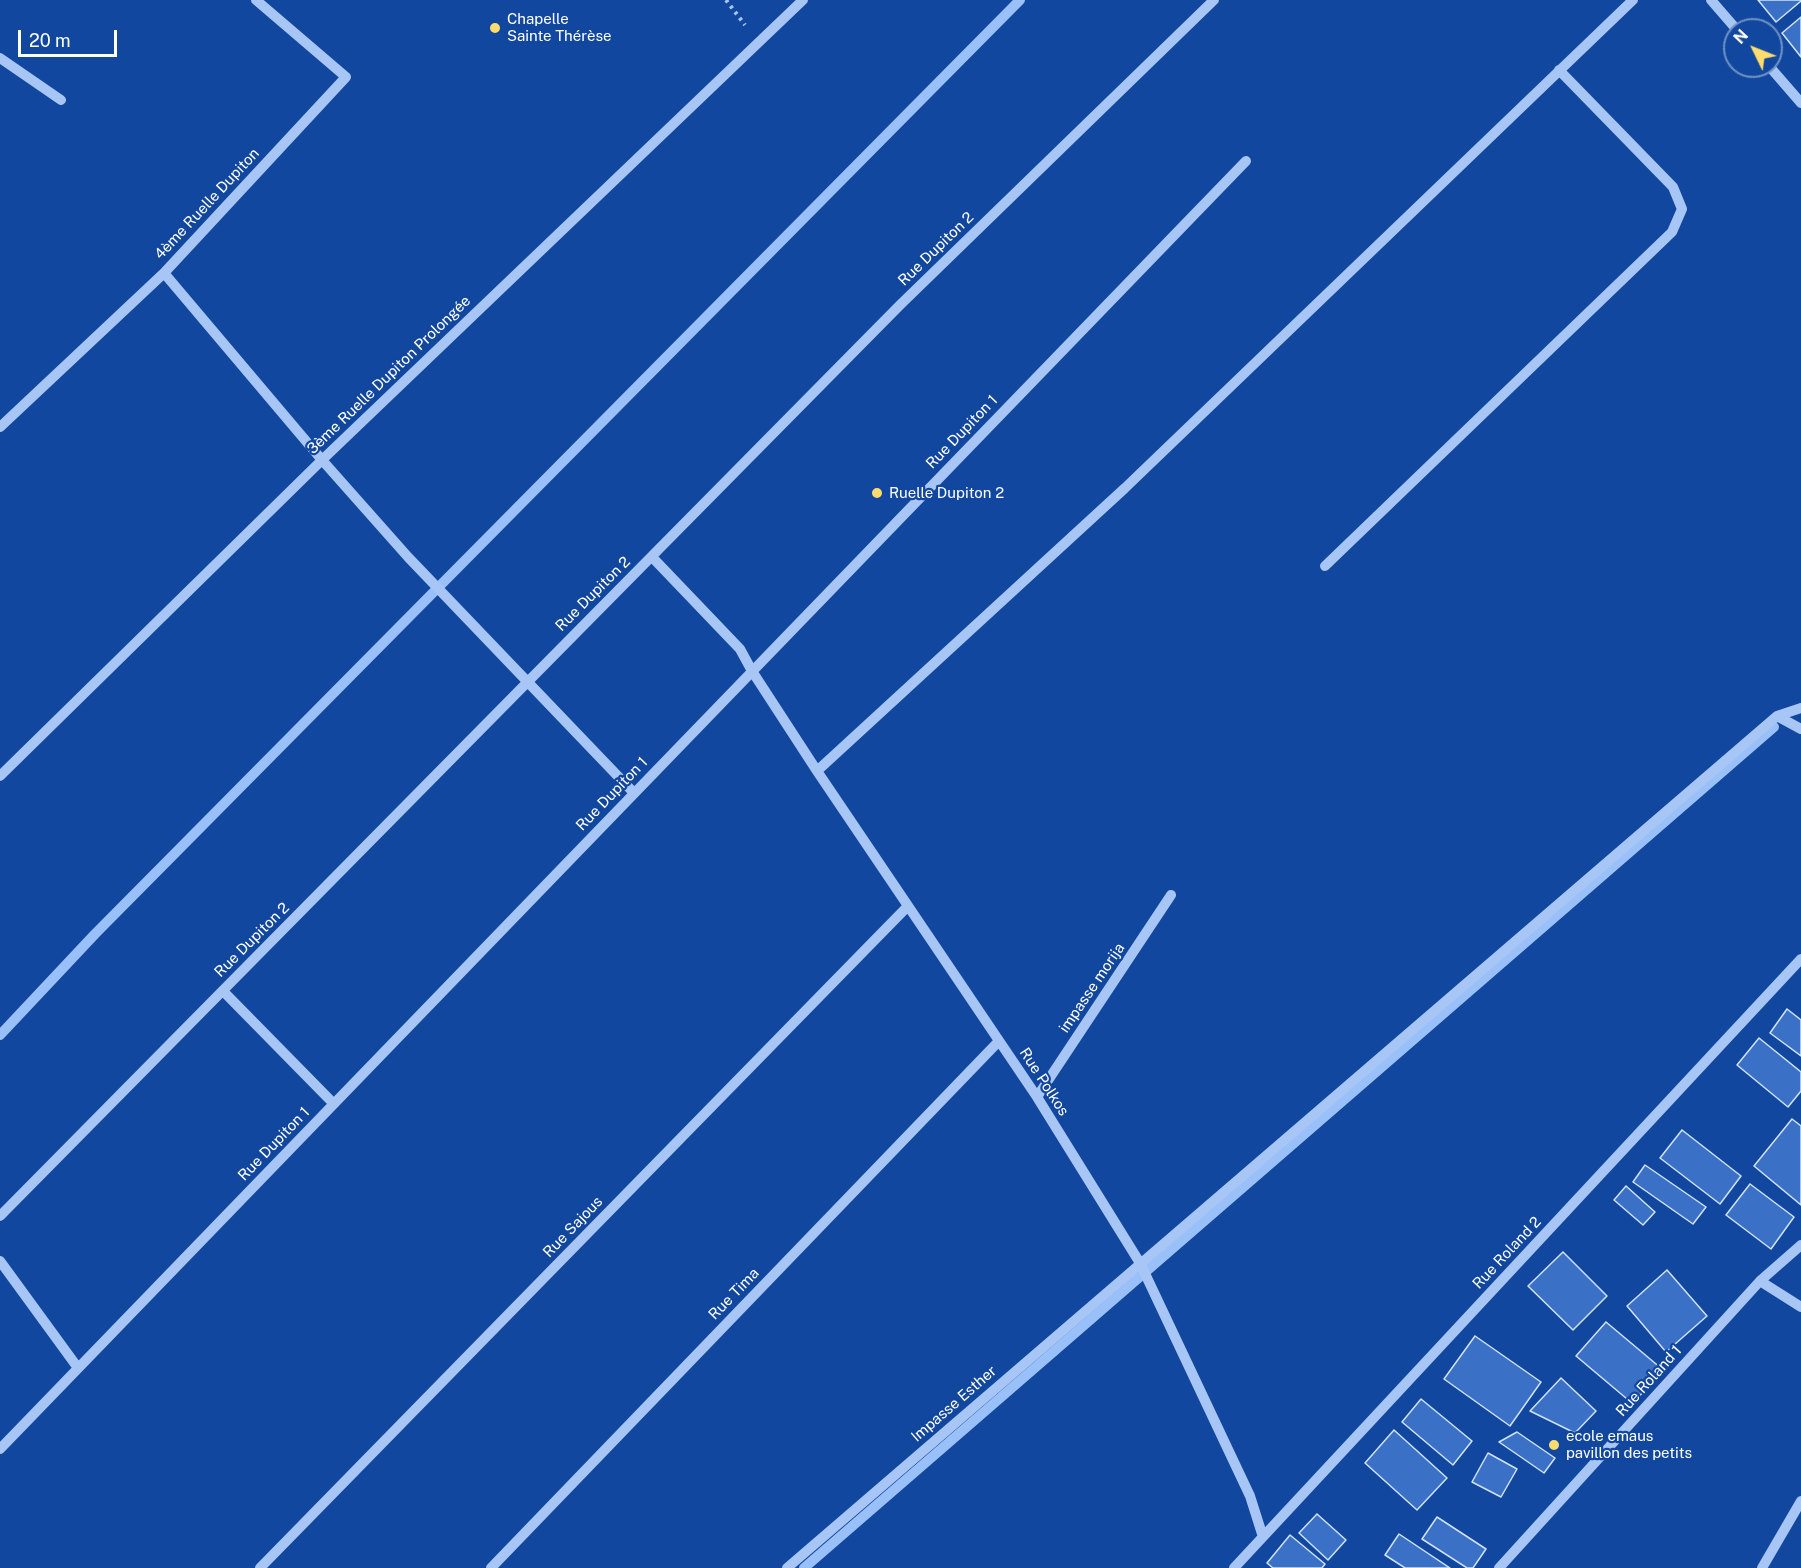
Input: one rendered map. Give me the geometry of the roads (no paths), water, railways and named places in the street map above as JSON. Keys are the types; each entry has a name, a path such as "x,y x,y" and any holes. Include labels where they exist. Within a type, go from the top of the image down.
{"street":[{"name":"4ème Ruelle Dupiton","path":"0,427 164,273 346,77 256,0"},
{"name":"3ème Ruelle Dupiton Prolongée","path":"0,776 322,460 803,0"},
{"name":"Rue Dupiton 2","path":"0,1216 900,305 1214,0"},
{"path":"817,771 1125,488 1633,0"},
{"path":"1711,0 1727,18"},
{"path":"0,58 61,100"},
{"path":"1325,566 1672,232 1682,209 1673,187 1559,70"},
{"path":"1779,78 1801,103"},
{"name":"Rue Dupiton 1","path":"0,1449 1246,161"},
{"path":"164,273 322,460 408,557 634,793"},
{"name":"Rue Polkos","path":"652,557 740,649 817,771 1037,1097 1148,1278 1250,1496 1263,1537"},
{"path":"1777,716 1801,708"},
{"path":"1777,716 1801,729"},
{"name":"Impasse Esther","path":"787,1568 1777,716"},
{"name":"impasse morija","path":"1037,1097 1171,895"},
{"name":"Rue Sajous","path":"260,1568 908,906"},
{"name":"Rue Roland 2","path":"1234,1568 1801,959"},
{"path":"223,991 334,1104"},
{"name":"Rue Tima","path":"491,1568 999,1041"},
{"name":"Rue Roland 1","path":"1499,1568 1760,1281 1801,1245"},
{"path":"0,1261 78,1368"},
{"path":"1760,1281 1801,1306"},
{"path":"1762,1568 1801,1500"}],"waterway":[{"path":"0,1035 95,934 1020,0"},
{"path":"804,1568 1774,727"}],"place":[{"name":"Chapelle Sainte Thérèse","path":"495,28"},
{"name":"Ruelle Dupiton 2","path":"877,493"},
{"name":"ecole emaus pavillon des petits","path":"1554,1445"}]}
